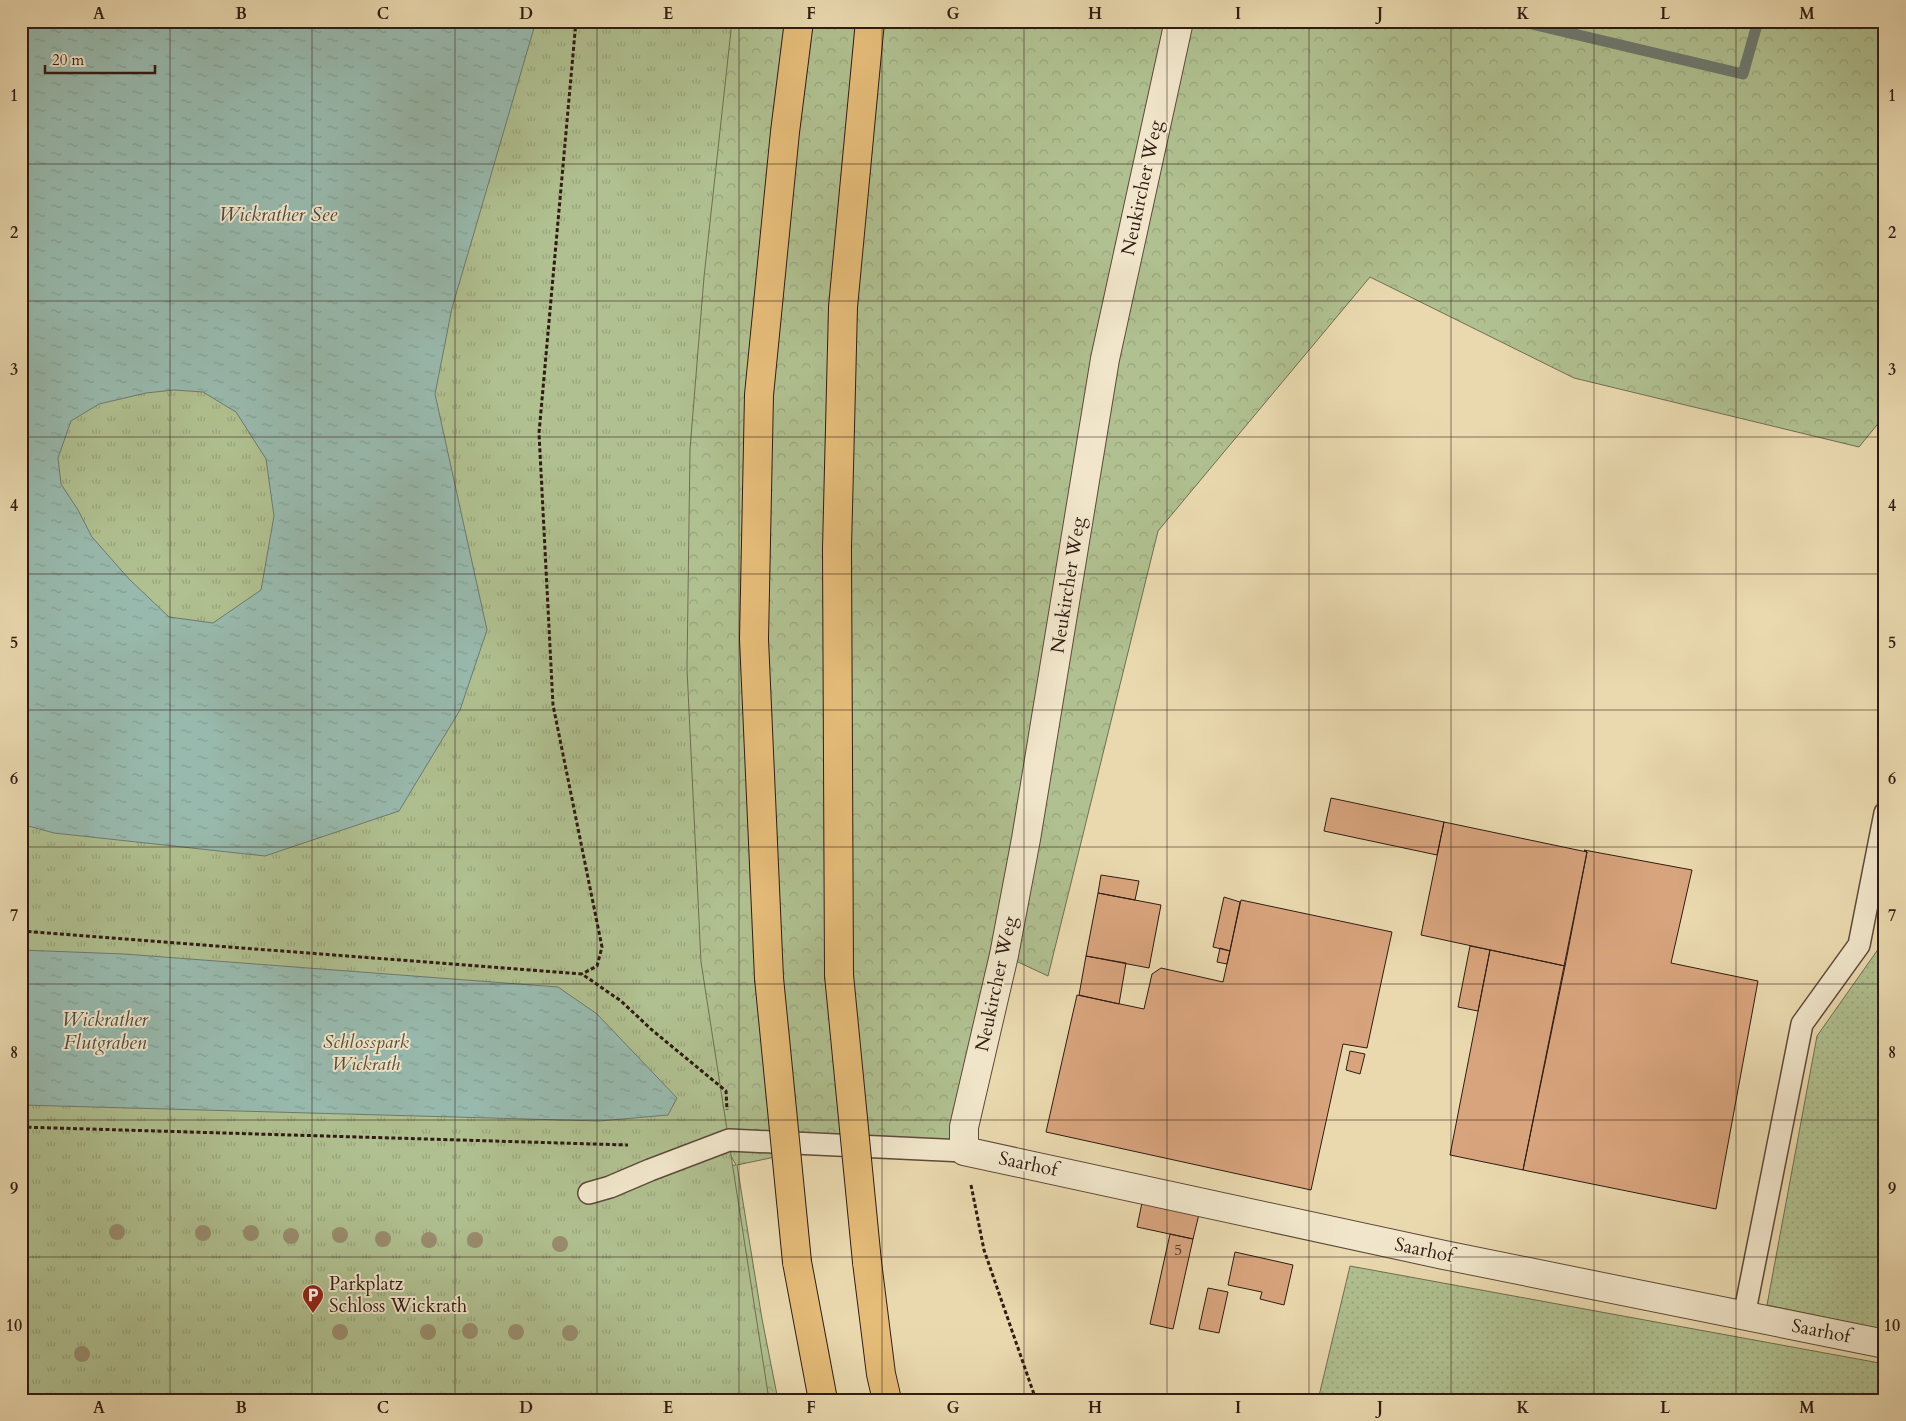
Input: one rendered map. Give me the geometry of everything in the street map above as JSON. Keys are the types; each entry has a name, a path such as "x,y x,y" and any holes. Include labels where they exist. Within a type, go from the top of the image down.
{"highway":[{"path":"799,21 785,132 759,395 754,639 769,978 798,1262 823,1400"},
{"path":"870,21 843,307 837,548 839,975 867,1262 886,1400"}],"street":[{"name":"Neukircher Weg","path":"964,1150 964,1127 1004,956 1026,839 1105,359 1179,21"},
{"name":"Saarhof","path":"964,1150 1434,1252 1885,1344"}],"lane":[{"path":"1744,1316 1802,1024 1859,945 1885,813"},
{"path":"589,1193 610,1187 729,1140 964,1150"}],"path":[{"path":"576,21 539,433 553,705 602,947 597,966 582,974"},
{"path":"21,931 582,974 621,1001 652,1030 726,1091"},
{"path":"21,1126 632,1145"},
{"path":"964,1150 984,1250 1036,1400"}],"green space":[{"name":"Schlosspark Wickrath","path":"21,21 732,21 704,277 690,449 687,669 701,962 769,1400 21,1400"},
{"path":"536,21 1885,21 1885,415 1859,447 1574,378 1370,277 1158,531 1048,976 1005,956 964,1151 799,1152 737,1165 762,1319 778,1400 612,1400 693,1167 736,1165 710,1119"},
{"path":"1885,920 1885,1330 1767,1305 1817,1036 1879,948"},
{"path":"1350,1266 1885,1364 1885,1400 1318,1400"}],"water":[{"name":"Wickrather See","path":"21,21 536,21 452,308 435,394 487,630 460,710 399,811 265,856 54,833 21,824","holes":["174,390 203,392 236,412 266,459 274,516 261,590 213,623 169,617 129,579 92,537 78,510 61,484 58,458 71,421 99,404 146,393"]},
{"name":"Wickrather Flutgraben","path":"21,950 124,954 558,987 597,1014 677,1098 668,1115 599,1121 21,1105"}],"building":[{"path":"1331,798 1444,822 1437,855 1324,831"},
{"path":"1444,822 1587,852 1565,966 1421,935"},
{"path":"1584,850 1692,870 1671,963 1758,981 1716,1209 1523,1170 1587,852"},
{"path":"1101,875 1139,881 1135,900 1098,893"},
{"path":"1098,893 1161,905 1149,968 1086,956"},
{"path":"1224,897 1240,902 1230,951 1213,947"},
{"path":"1241,900 1392,932 1367,1048 1343,1044 1311,1190 1046,1132 1077,995 1144,1009 1152,974 1161,968 1223,982"},
{"path":"1470,946 1490,950 1478,1011 1458,1007"},
{"path":"1220,948 1230,951 1227,964 1217,962"},
{"path":"1490,950 1565,966 1523,1170 1450,1155"},
{"path":"1086,956 1126,963 1119,1004 1079,995"},
{"path":"1350,1051 1365,1054 1360,1074 1346,1070"},
{"path":"1143,1198 1200,1210 1193,1239 1137,1227"},
{"path":"1170,1234 1193,1239 1173,1329 1150,1324"},
{"path":"1235,1252 1293,1265 1284,1305 1260,1299 1262,1292 1228,1285"},
{"path":"1208,1288 1228,1292 1219,1333 1199,1329"}],"waterway":[{"path":"1519,21 1743,74 1758,21"}],"place":[{"name":"Parkplatz Schloss Wickrath","path":"313,1314"}]}
